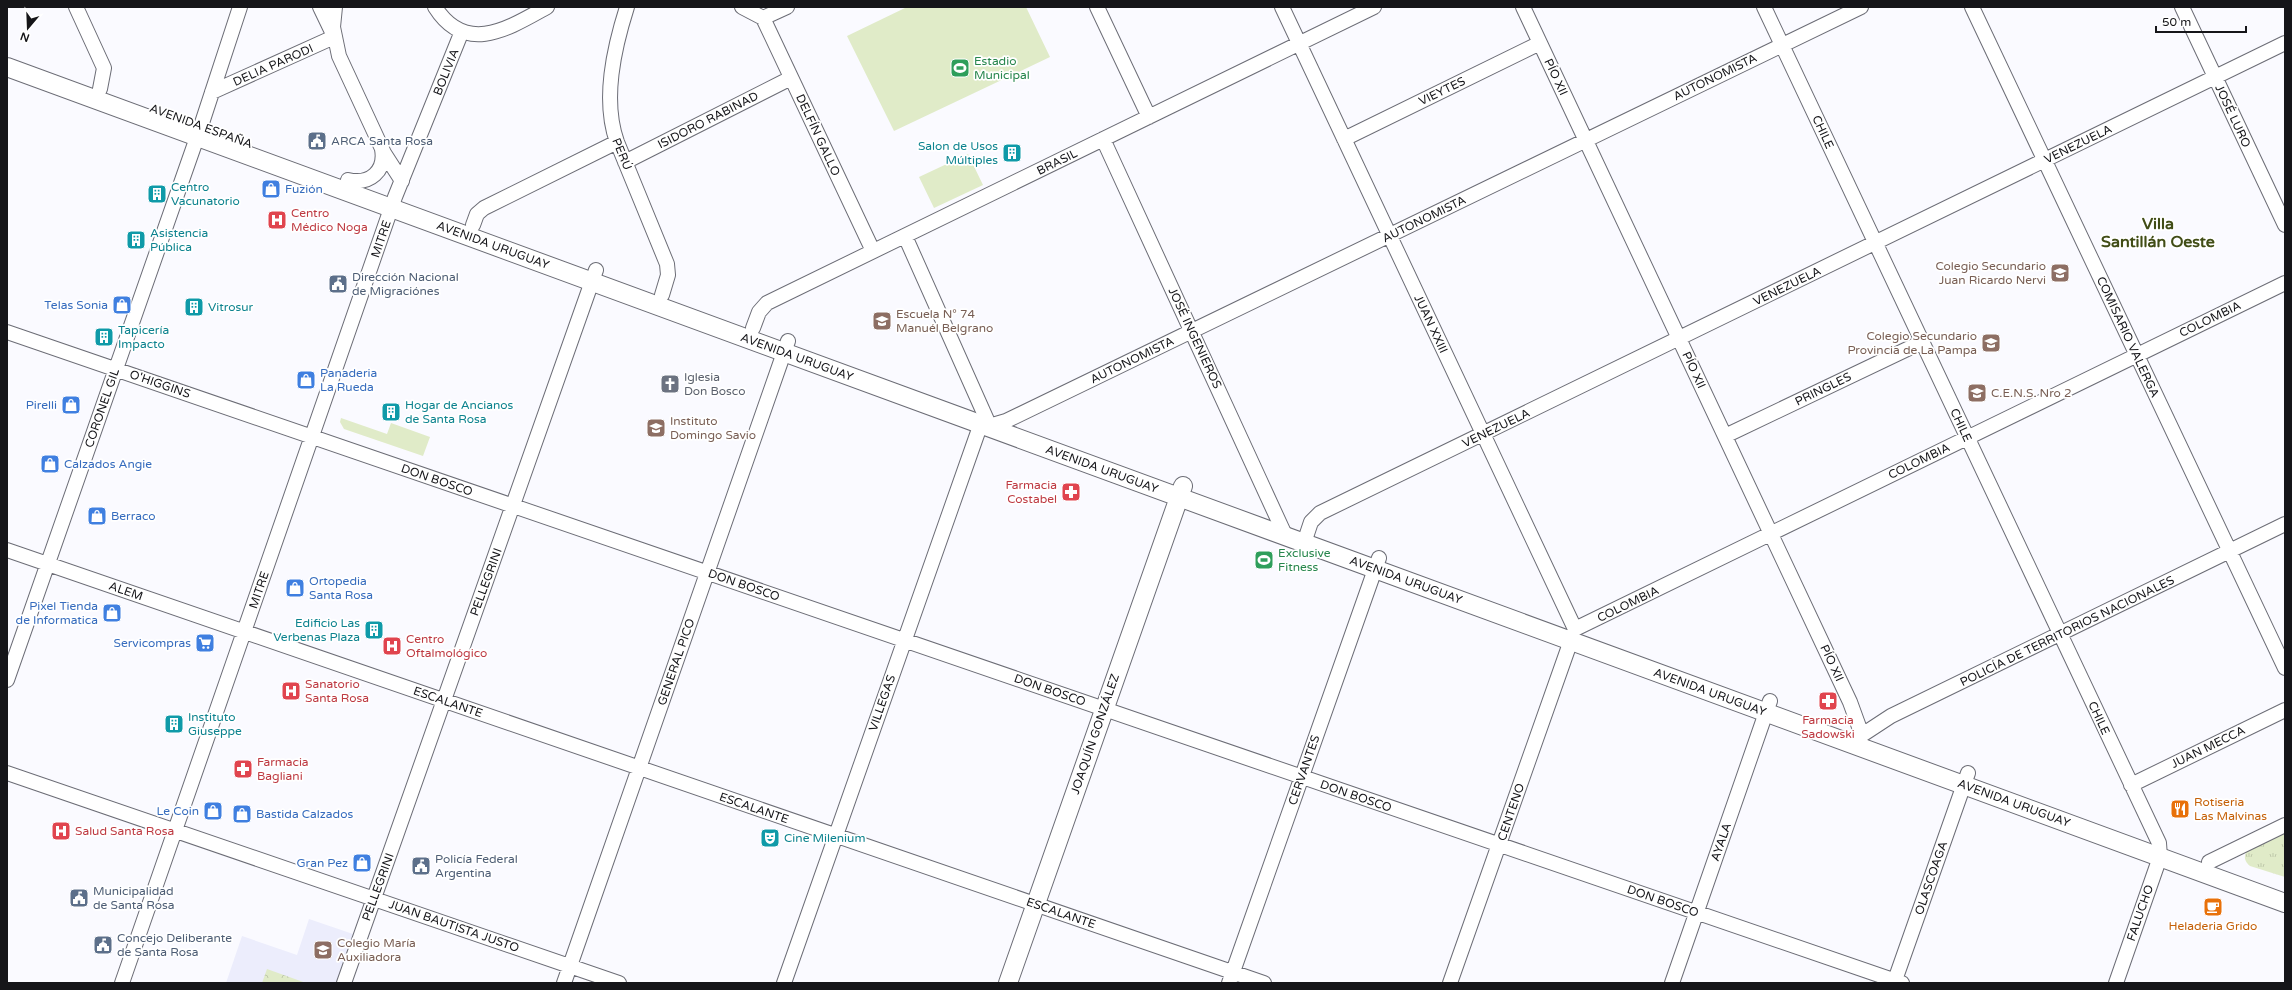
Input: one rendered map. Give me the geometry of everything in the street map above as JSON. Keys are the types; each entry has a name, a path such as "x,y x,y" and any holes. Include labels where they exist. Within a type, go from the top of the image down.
{"main road":[{"name":"AVENIDA ESPAÑA","path":"7,55 100,89 199,131 394,202"},
{"name":"AVENIDA ESPAÑA","path":"7,67 70,91 199,131 348,180 394,202"},
{"path":"70,91 94,94 100,89"},
{"name":"AVENIDA URUGUAY","path":"394,202 473,225 594,276 632,296 786,347 2159,850 2285,903"},
{"name":"AVENIDA URUGUAY","path":"394,202 594,276 662,295 753,328 786,347"},
{"path":"632,296 656,300 662,295"},
{"name":"AVENIDA URUGUAY","path":"984,419 1006,421 1181,491"},
{"name":"JOAQUÍN GONZÁLEZ","path":"1008,983 1181,491"},
{"name":"AVENIDA URUGUAY","path":"2159,850 2209,862 2285,890"}],"street":[{"path":"76,7 104,66 105,72 100,89"},
{"name":"CORONEL GIL","path":"7,680 199,131 240,7"},
{"path":"320,7 334,37 340,60 382,148 402,180"},
{"path":"334,37 335,7"},
{"path":"435,7 446,20 462,31 479,35 496,33 547,7"},
{"name":"PERÚ","path":"627,7 617,46 611,87 612,123 617,142 667,264 668,276 662,295"},
{"path":"742,7 763,18 787,7"},
{"path":"1096,7 1149,117"},
{"name":"JUAN XXIII","path":"1282,7 1483,434 1573,635"},
{"name":"BRASIL","path":"753,328 759,312 767,303 1374,7"},
{"name":"PÍO XII","path":"1523,7 1850,702 1860,740"},
{"name":"CHILE","path":"1764,7 2131,785 2159,850"},
{"name":"AUTONOMISTA","path":"1006,421 1861,7"},
{"name":"COMISARIO VALERGA","path":"1972,7 2285,668"},
{"name":"JOSÉ LURO","path":"2182,7 2285,225"},
{"name":"DELFÍN GALLO","path":"763,18 873,252"},
{"name":"BOLIVIA","path":"394,202 462,31"},
{"name":"DELIA PARODI","path":"212,92 334,37"},
{"name":"VENEZUELA","path":"1306,537 1313,520 1320,513 2285,43"},
{"name":"VIEYTES","path":"1344,139 1540,44"},
{"name":"ISIDORO RABINAD","path":"625,162 791,78"},
{"name":"JOSÉ INGENIEROS","path":"1103,139 1283,529"},
{"path":"473,225 477,214 484,208 617,142"},
{"path":"348,180 364,181 374,176 382,165 382,148"},
{"name":"MITRE","path":"122,983 394,202"},
{"path":"905,236 984,419"},
{"name":"PELLEGRINI","path":"344,983 594,276"},
{"name":"COLOMBIA","path":"1573,635 1771,534 2285,283"},
{"name":"O'HIGGINS","path":"7,332 312,437"},
{"name":"PRINGLES","path":"1725,436 1922,342"},
{"name":"GENERAL PICO","path":"564,983 786,347"},
{"name":"VILLEGAS","path":"784,983 975,435 984,419"},
{"name":"DON BOSCO","path":"312,437 1897,982"},
{"name":"POLICÍA DE TERRITORIOS NACIONALES","path":"1860,740 1891,716 2285,524"},
{"name":"ALEM","path":"7,550 244,632"},
{"name":"CERVANTES","path":"1231,978 1377,563"},
{"name":"ESCALANTE","path":"244,632 1035,904 1231,978 1264,983"},
{"name":"CENTENO","path":"1450,983 1573,635"},
{"name":"AYALA","path":"1672,983 1768,707"},
{"name":"JUAN MECCA","path":"2131,785 2285,710"},
{"name":"JUAN BAUTISTA JUSTO","path":"7,773 619,983"},
{"name":"OLASCOAGA","path":"1897,982 1966,779"},
{"path":"2209,862 2285,825"},
{"name":"FALUCHO","path":"2116,983 2159,850"}],"shaded area":[{"name":"Colegio María Auxiliadora","path":"309,919 353,934 336,983 226,983 242,936 297,955"}],"green space":[{"path":"907,7 1026,7 1050,57 894,131 847,36"},
{"path":"968,154 983,185 934,208 919,177"},
{"path":"341,418 387,434 391,423 430,437 423,456 344,429 340,422"},
{"path":"2285,832 2285,877 2250,866 2247,863 2245,857 2247,851"},
{"path":"267,969 306,983 262,983"}],"place":[{"name":"Estadio Municipal","path":"960,68"},
{"name":"ARCA Santa Rosa","path":"317,141"},
{"name":"Salon de Usos Múltiples","path":"1012,153"},
{"name":"Fuzión","path":"271,189"},
{"name":"Centro Vacunatorio","path":"157,194"},
{"name":"Centro Médico Noga","path":"277,220"},
{"name":"Asistencia Pública","path":"136,240"},
{"name":"Colegio Secundario Juan Ricardo Nervi","path":"2060,273"},
{"name":"Dirección Nacional de Migraciónes","path":"338,284"},
{"name":"Telas Sonia","path":"122,305"},
{"name":"Vitrosur","path":"194,307"},
{"name":"Escuela N° 74 Manuél Belgrano","path":"882,321"},
{"name":"Tapicería Impacto","path":"104,337"},
{"name":"Colegio Secundario Provincia de La Pampa","path":"1991,343"},
{"name":"Panaderia La Rueda","path":"306,380"},
{"name":"Iglesia Don Bosco","path":"670,384"},
{"name":"C.E.N.S. Nro 2","path":"1977,393"},
{"name":"Pirelli","path":"71,405"},
{"name":"Hogar de Ancianos de Santa Rosa","path":"391,412"},
{"name":"Instituto Domingo Savio","path":"656,428"},
{"name":"Calzados Angie","path":"50,464"},
{"name":"Farmacia Costabel","path":"1071,492"},
{"name":"Berraco","path":"97,516"},
{"name":"Exclusive Fitness","path":"1264,560"},
{"name":"Ortopedia Santa Rosa","path":"295,588"},
{"name":"Pixel Tienda de Informatica","path":"112,613"},
{"name":"Edificio Las Verbenas Plaza","path":"374,630"},
{"name":"Servicompras","path":"205,643"},
{"name":"Centro Oftalmológico","path":"392,646"},
{"name":"Sanatorio Santa Rosa","path":"291,691"},
{"name":"Farmacia Sadowski","path":"1828,701"},
{"name":"Instituto Giuseppe","path":"174,724"},
{"name":"Farmacia Bagliani","path":"243,769"},
{"name":"Rotiseria Las Malvinas","path":"2180,809"},
{"name":"Le Coin","path":"213,811"},
{"name":"Bastida Calzados","path":"242,814"},
{"name":"Salud Santa Rosa","path":"61,831"},
{"name":"Cine Milenium","path":"770,838"},
{"name":"Gran Pez","path":"362,863"},
{"name":"Policía Federal Argentina","path":"421,866"},
{"name":"Municipalidad de Santa Rosa","path":"79,898"},
{"name":"Heladeria Grido","path":"2213,907"},
{"name":"Concejo Deliberante de Santa Rosa","path":"103,945"},
{"name":"Colegio María Auxiliadora","path":"323,950"}],"district":[{"name":"Villa Santillán Oeste","path":"2158,233"}]}
